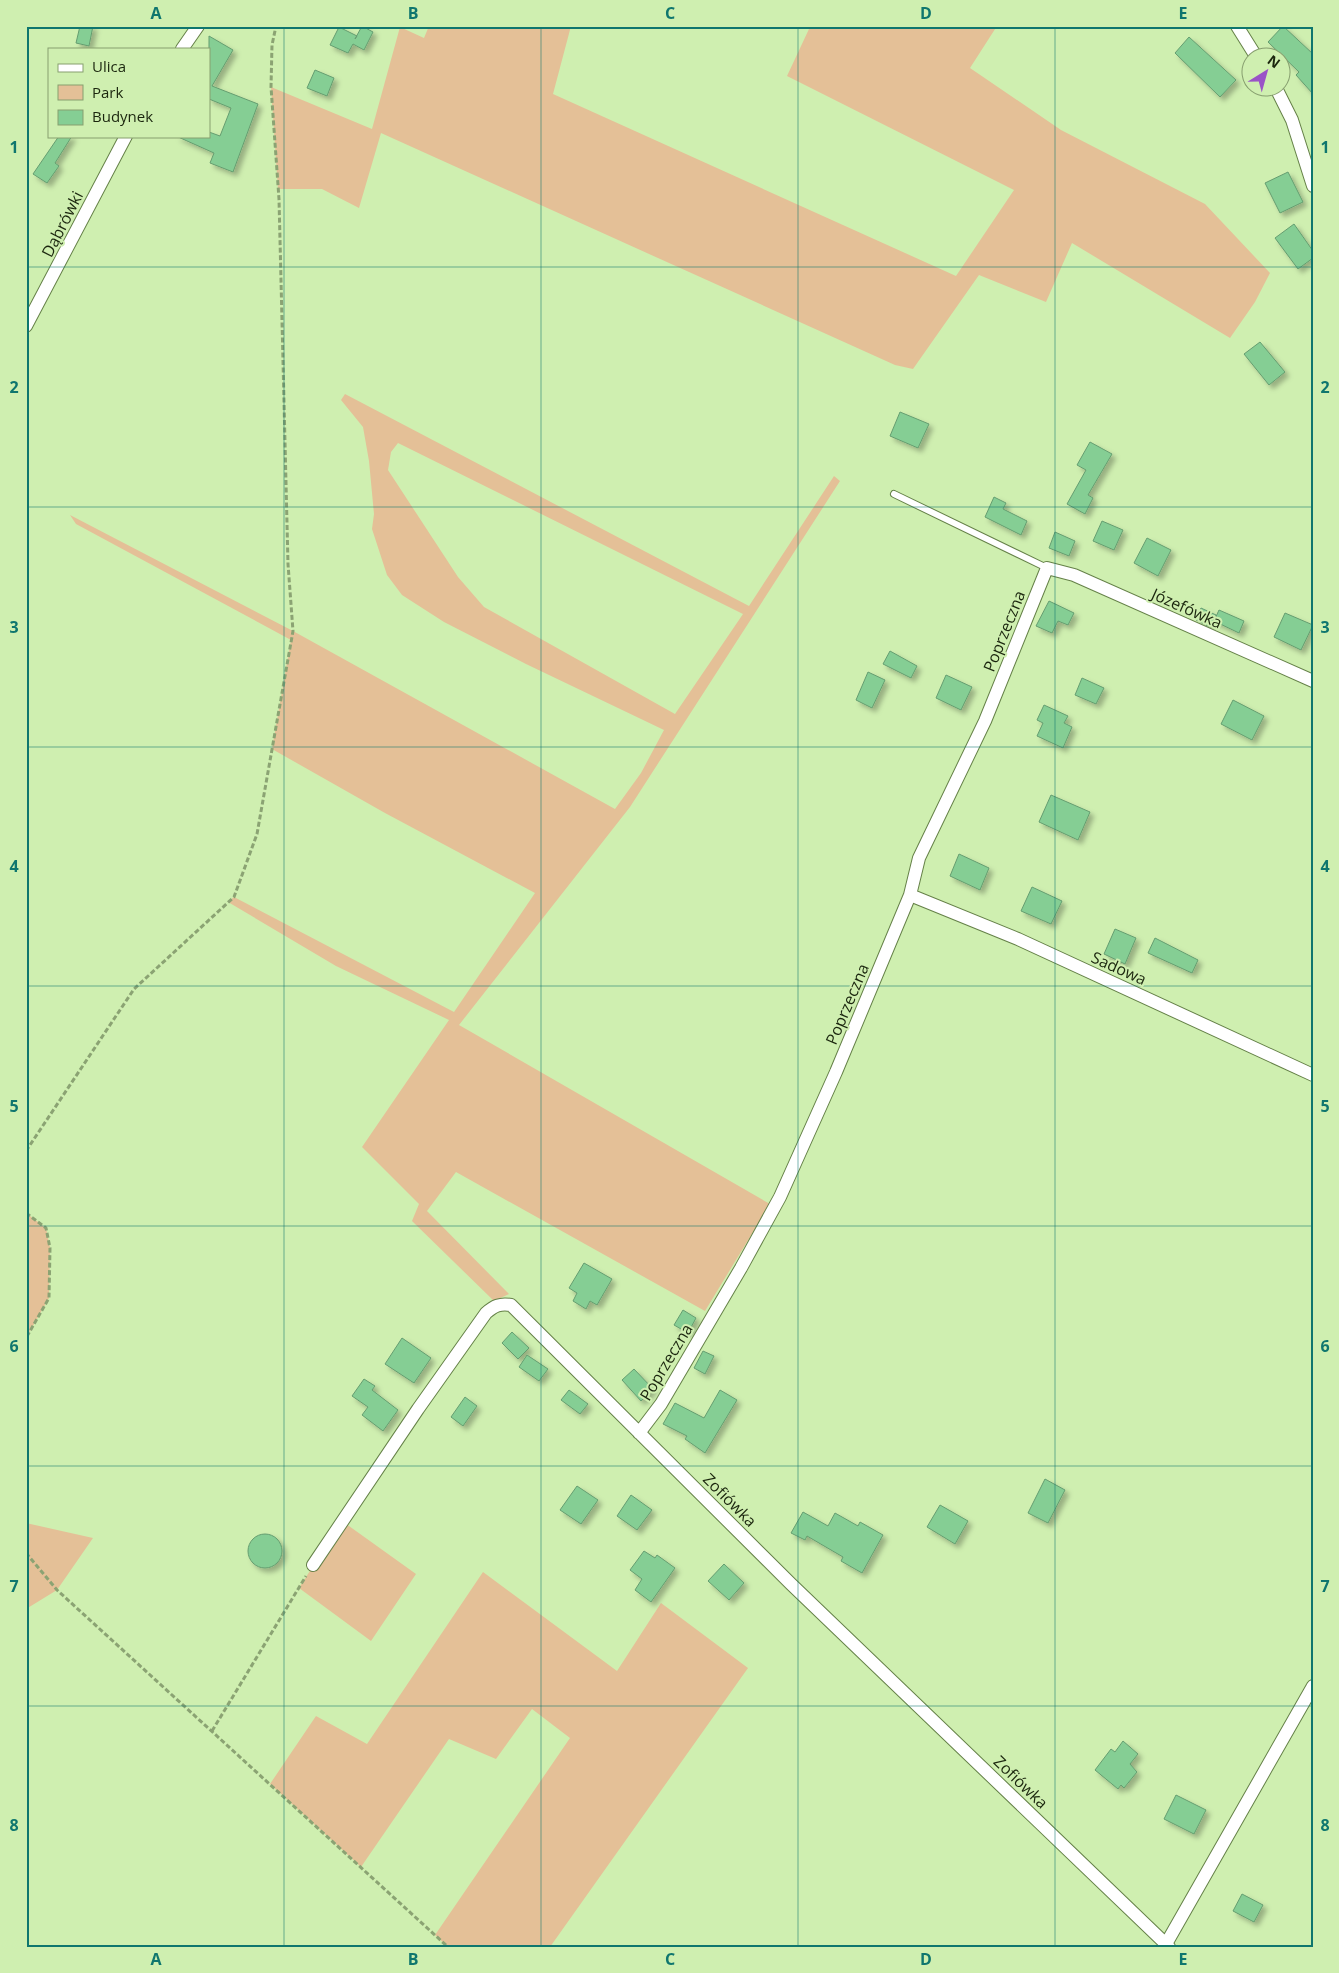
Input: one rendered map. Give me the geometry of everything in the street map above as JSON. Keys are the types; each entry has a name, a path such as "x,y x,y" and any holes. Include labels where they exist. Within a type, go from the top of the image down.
{"street":[{"path":"183,48 198,26"},
{"path":"1237,26 1251,48"},
{"path":"1281,98 1292,120 1313,186"},
{"name":"Dąbrówki","path":"26,326 125,138"},
{"name":"Józefówka","path":"1048,568 1074,576 1313,682"},
{"name":"Poprzeczna","path":"639,1433 661,1404 741,1268 780,1197 836,1072 910,895 919,858 985,721 1048,568"},
{"name":"Sadowa","path":"910,895 1018,939 1313,1075"},
{"name":"Zofiówka","path":"313,1565 418,1409 486,1314 495,1306 510,1305 791,1584 1168,1945"},
{"path":"1168,1945 1313,1686"}],"lane":[{"path":"894,494 1048,568"}],"path":[{"path":"26,1151 134,989 234,897 257,834 293,631 288,564 279,199 271,87 272,45 276,26"},
{"path":"26,1213 46,1228 50,1248 49,1298 26,1338"},
{"path":"26,1553 57,1590 448,1947"},
{"path":"212,1731 313,1565"}],"green space":[{"path":"429,26 571,26 553,94 956,276 1014,190 787,76 809,29 804,26 997,26 970,68 1061,130 1205,204 1270,273 1255,302 1230,338 1072,243 1046,302 979,275 913,369 895,365 381,133 359,208 322,189 278,189 271,87 372,129 400,27 424,38"},
{"path":"345,394 749,606 834,476 840,481 630,807 459,1025 770,1204 705,1311 456,1172 427,1211 509,1294 494,1301 412,1221 419,1204 362,1147 449,1020 336,966 228,902 234,897 454,1012 535,893 385,813 272,749 291,640 76,524 70,515 293,631 615,809 641,773 664,730 526,664 444,622 402,595 387,575 372,529 374,514 369,461 363,427 341,400","holes":["398,443 743,614 675,714 484,607 458,577 388,470 391,452"]},
{"path":"26,1213 46,1228 50,1248 49,1298 26,1338"},
{"path":"342,1521 416,1574 371,1641 299,1588"},
{"path":"26,1523 93,1538 57,1590 26,1609"},
{"path":"483,1572 617,1671 661,1603 748,1668 550,1947 448,1947 435,1935 570,1738 532,1709 496,1759 449,1739 361,1867 270,1784 316,1716 367,1744"}],"building":[{"path":"80,26 93,26 89,46 76,43"},
{"path":"362,26 373,32 364,50 353,44 348,53 330,45 339,27 357,36"},
{"path":"1283,26 1313,54 1313,94 1296,75 1299,72 1292,65 1292,48 1274,48 1268,42"},
{"path":"209,36 233,50 212,86 258,104 233,172 210,163 214,153 180,138 210,138 210,132 220,136 231,108 210,99"},
{"path":"1189,37 1236,80 1220,97 1175,53"},
{"path":"315,70 334,78 327,96 307,88"},
{"path":"58,138 71,138 55,163 59,166 47,183 33,174"},
{"path":"1288,172 1303,202 1280,213 1265,183"},
{"path":"1294,224 1313,251 1313,258 1298,269 1275,238"},
{"path":"1260,342 1285,372 1269,385 1244,354"},
{"path":"900,412 929,424 918,448 890,436"},
{"path":"1090,442 1112,454 1088,495 1093,498 1085,514 1067,504 1086,470 1077,465"},
{"path":"994,497 1006,503 1003,509 1027,521 1021,535 985,517"},
{"path":"1102,521 1123,530 1114,550 1093,541"},
{"path":"1055,532 1075,541 1069,556 1049,548"},
{"path":"1147,538 1171,550 1158,576 1134,563"},
{"path":"1049,601 1074,613 1068,625 1058,621 1052,633 1036,626"},
{"path":"1201,608 1216,615 1210,627 1196,620"},
{"path":"1219,610 1244,621 1239,633 1214,621"},
{"path":"1285,613 1313,625 1301,650 1274,637"},
{"path":"890,651 917,666 911,678 883,664"},
{"path":"868,672 885,680 872,708 856,700"},
{"path":"946,675 972,687 961,710 936,698"},
{"path":"1082,678 1104,688 1096,704 1075,695"},
{"path":"1233,700 1264,716 1252,740 1221,724"},
{"path":"1044,705 1068,716 1064,723 1072,727 1063,748 1037,736 1043,723 1037,720"},
{"path":"1051,795 1090,812 1078,840 1039,822"},
{"path":"959,854 989,868 980,890 950,876"},
{"path":"1032,887 1062,901 1051,924 1021,911"},
{"path":"1115,929 1136,938 1125,964 1104,954"},
{"path":"1155,938 1198,960 1192,973 1148,953"},
{"path":"584,1263 612,1279 597,1305 590,1301 586,1309 573,1301 577,1293 569,1288"},
{"path":"683,1310 696,1318 688,1333 674,1325"},
{"path":"512,1332 529,1348 518,1359 502,1343"},
{"path":"402,1338 431,1358 414,1383 385,1364"},
{"path":"703,1351 714,1356 705,1374 694,1368"},
{"path":"527,1355 548,1369 539,1381 519,1367"},
{"path":"634,1369 653,1389 641,1401 622,1380"},
{"path":"364,1379 375,1386 372,1390 398,1410 383,1431 362,1415 368,1407 352,1396"},
{"path":"569,1390 588,1404 580,1414 561,1400"},
{"path":"720,1390 737,1400 705,1453 685,1439 687,1436 663,1424 675,1403 704,1418"},
{"path":"465,1397 477,1406 463,1426 451,1417"},
{"path":"1045,1479 1065,1490 1048,1523 1028,1513"},
{"path":"577,1486 598,1500 581,1524 560,1510"},
{"path":"631,1495 652,1510 637,1530 617,1516"},
{"path":"940,1505 968,1521 955,1544 927,1527"},
{"path":"803,1512 828,1526 835,1513 858,1526 860,1522 883,1535 862,1573 841,1561 843,1557 807,1536 805,1540 791,1533"},
{"path":"265,1534 272,1535 277,1539 281,1544 281,1558 277,1563 272,1567 265,1568 258,1567 253,1563 249,1558 248,1551 249,1544 253,1539 258,1535"},
{"path":"644,1551 655,1558 657,1555 675,1568 651,1602 635,1590 642,1579 630,1570"},
{"path":"724,1564 744,1583 729,1600 708,1581"},
{"path":"1123,1741 1138,1754 1130,1764 1137,1772 1124,1788 1121,1785 1118,1789 1095,1770 1111,1749 1115,1752"},
{"path":"1176,1795 1206,1810 1194,1834 1164,1819"},
{"path":"1242,1894 1263,1905 1254,1922 1233,1911"}]}
